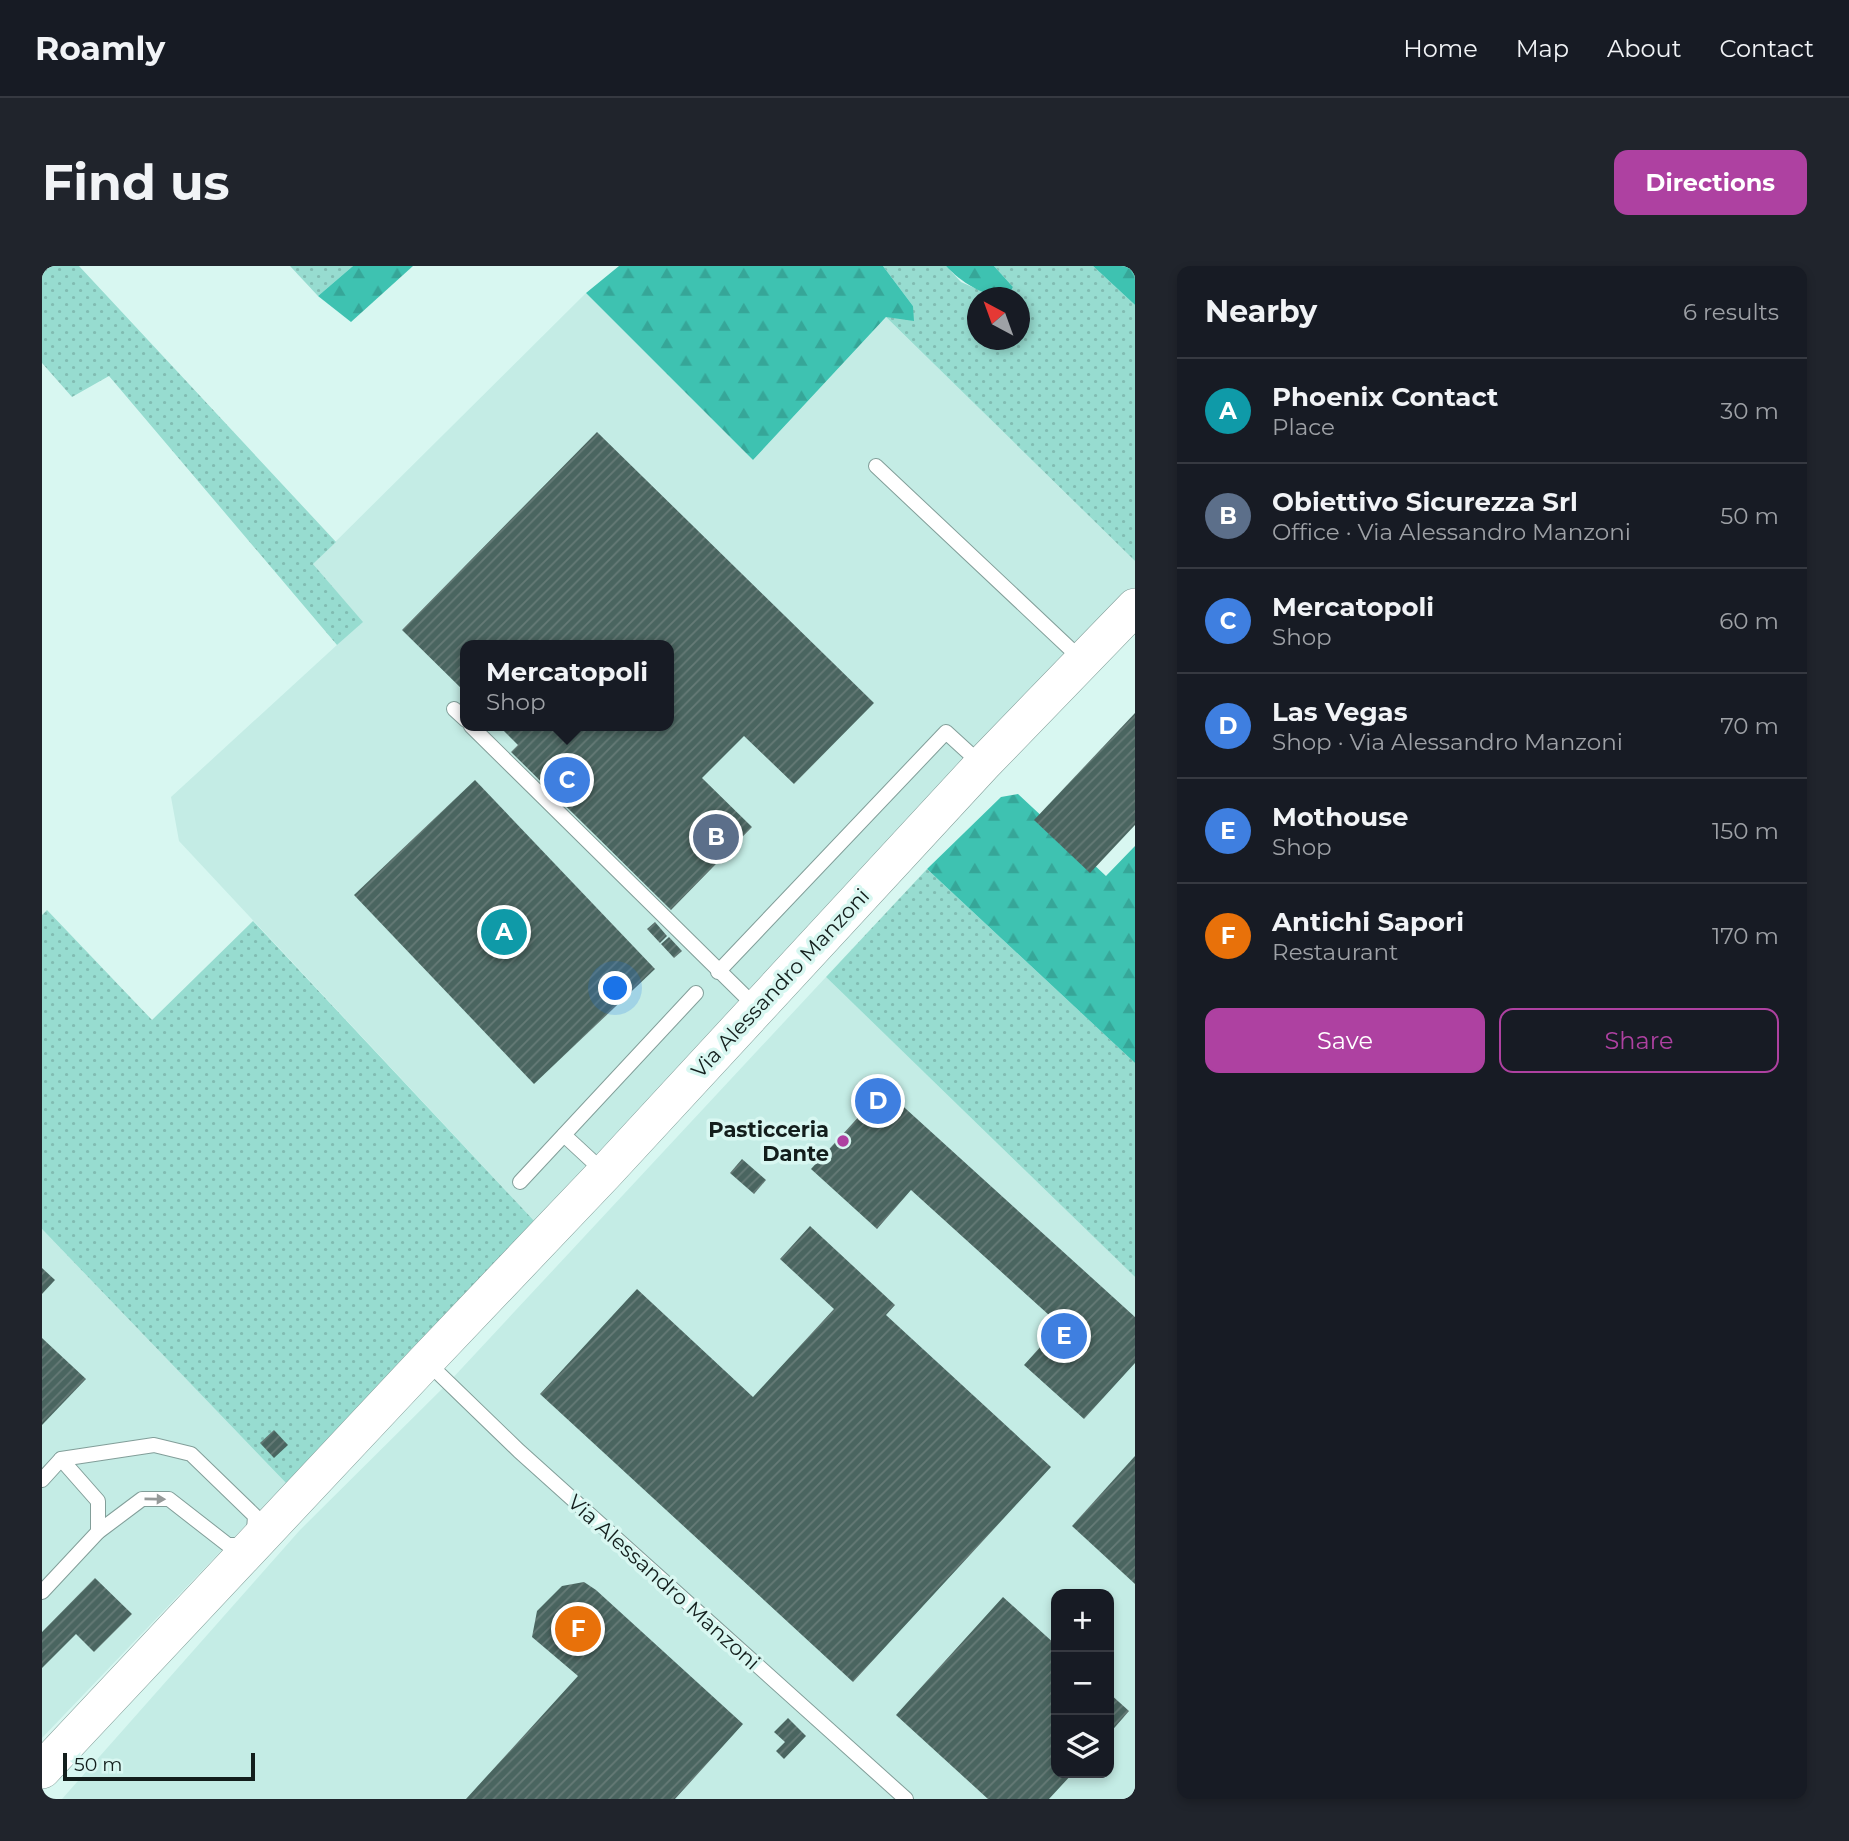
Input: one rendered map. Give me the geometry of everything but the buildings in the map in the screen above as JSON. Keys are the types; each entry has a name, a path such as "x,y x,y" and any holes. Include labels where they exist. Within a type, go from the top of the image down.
{"main road":[{"name":"Via Alessandro Manzoni","path":"42,1770 606,1173 982,765 1135,607"}],"lane":[{"path":"876,466 1083,661"},
{"path":"454,709 460,714"},
{"path":"476,731 718,972 757,1007"},
{"path":"718,972 946,732 982,765"},
{"path":"520,1182 696,993"},
{"path":"564,1135 606,1173"},
{"name":"Via Alessandro Manzoni","path":"426,1361 529,1460 906,1799"},
{"path":"42,1480 61,1459 154,1446 191,1454 254,1516 253,1545 228,1545 169,1499 142,1499 97,1532 42,1592"},
{"path":"61,1459 98,1501 97,1532"}],"shaded area":[{"path":"586,293 753,460 886,317 1135,561 1135,595 537,1224 179,841 171,797 362,622 313,564"},
{"path":"826,977 1135,1277 1135,1799 62,1799 300,1530 449,1382"},
{"path":"42,1229 286,1483 42,1738"}],"green space":[{"path":"42,266 79,266 336,542 313,564 363,622 337,645 109,376 72,397 42,363"},
{"path":"290,266 353,266 318,296"},
{"path":"353,266 413,266 351,322 318,296"},
{"path":"619,266 883,266 913,306 914,321 886,317 753,460 586,293"},
{"path":"883,266 946,266 961,282 972,287 967,287 967,350 1030,350 1030,287 1013,287 994,266 1093,266 1135,305 1135,561 886,317 913,306"},
{"path":"946,266 994,266 1013,287 973,287"},
{"path":"1093,266 1135,266 1135,305"},
{"path":"1018,794 1106,876 1135,846 1135,1063 927,869 1001,797"},
{"path":"927,869 1135,1063 1135,1277 826,977"},
{"path":"47,910 152,1020 253,921 537,1224 286,1483 42,1229 42,915"}],"place":[{"name":"Mercatopoli","path":"567,780"},
{"name":"Obiettivo Sicurezza Srl","path":"716,837"},
{"name":"Phoenix Contact","path":"504,932"},
{"name":"Las Vegas","path":"878,1101"},
{"name":"Pasticceria Dante","path":"843,1141"},
{"name":"Mothouse","path":"1064,1336"},
{"name":"Antichi Sapori","path":"578,1629"}]}
